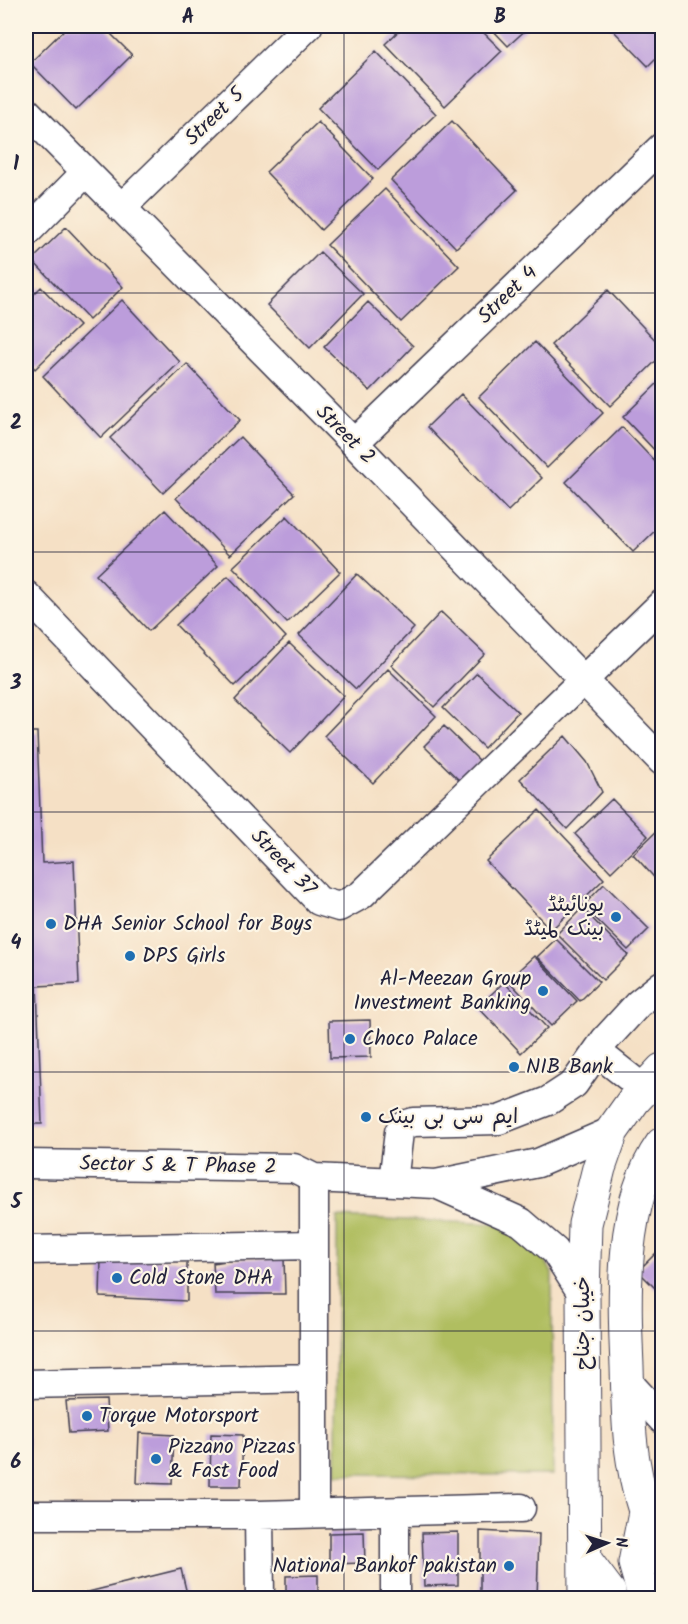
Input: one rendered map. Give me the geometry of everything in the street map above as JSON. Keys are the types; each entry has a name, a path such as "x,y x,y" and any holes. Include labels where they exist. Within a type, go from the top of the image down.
{"main road":[{"name":"خیبان جناح","path":"585,1599 583,1295 585,1224 599,1168 612,1131 653,1080"},
{"name":"خیبان جناح","path":"663,1144 652,1159 632,1218 624,1302 631,1447 635,1474 663,1559"},
{"path":"645,1510 635,1563 645,1599"},
{"path":"585,1560 609,1592 610,1599"}],"street":[{"name":"Street 5","path":"121,208 308,26"},
{"name":"Street 2","path":"26,111 354,443 663,761"},
{"name":"Street 4","path":"354,443 663,147"},
{"path":"26,233 85,173"},
{"name":"Street 37","path":"26,595 319,901 339,907 361,895 663,604"},
{"path":"393,1182 399,1132 403,1125 413,1122 499,1120 548,1101 574,1084 597,1052 638,1004 663,985"},
{"path":"597,1052 653,1080"},
{"name":"Sector S & T Phase 2","path":"26,1164 294,1168 314,1178 436,1184 538,1163 612,1131"},
{"path":"314,1178 314,1513"},
{"name":"Sector S & T Phase 2","path":"436,1184 521,1222 555,1251 583,1295"},
{"path":"26,1250 313,1245"},
{"path":"26,1384 313,1378"},
{"path":"627,1381 663,1419"},
{"path":"26,1515 259,1515 521,1508"},
{"path":"395,1512 395,1599"},
{"path":"259,1515 260,1599"}],"green space":[{"path":"337,1217 499,1224 539,1248 552,1273 553,1475 336,1474"}],"building":[{"path":"68,26 103,26 132,55 76,110 30,63"},
{"path":"404,26 477,26 502,51 445,106 385,44"},
{"path":"489,26 530,26 508,46"},
{"path":"609,26 662,26 662,52 648,66"},
{"path":"376,51 436,114 378,170 318,108"},
{"path":"452,121 517,190 456,248 391,180"},
{"path":"318,122 373,179 321,230 266,172"},
{"path":"385,189 459,266 401,322 327,245"},
{"path":"66,227 123,287 89,320 32,260"},
{"path":"320,252 363,294 310,348 267,305"},
{"path":"41,287 79,326 35,369 26,359 26,302"},
{"path":"608,290 662,347 662,355 610,406 551,345"},
{"path":"122,300 180,362 101,438 43,376"},
{"path":"368,302 413,346 370,391 324,347"},
{"path":"535,342 603,413 547,468 479,397"},
{"path":"187,364 240,420 163,493 110,438"},
{"path":"662,379 662,458 623,417"},
{"path":"461,394 542,478 508,511 427,427"},
{"path":"622,427 662,469 662,524 633,552 566,482"},
{"path":"240,437 294,494 230,555 176,498"},
{"path":"165,510 218,566 149,631 96,575"},
{"path":"287,516 340,572 287,623 233,567"},
{"path":"357,574 414,628 356,689 299,635"},
{"path":"228,576 286,637 235,686 176,625"},
{"path":"441,612 485,654 434,707 391,665"},
{"path":"289,643 344,696 290,753 235,700"},
{"path":"388,669 436,716 373,783 324,736"},
{"path":"477,673 518,712 484,748 443,708"},
{"path":"444,726 480,761 460,781 424,746"},
{"name":"DHA Senior School for Boys","path":"26,732 37,732 42,863 74,861 79,984 37,986 42,1124 26,1124"},
{"path":"565,736 587,762 602,792 567,829 520,779"},
{"path":"612,799 648,836 611,872 575,834"},
{"path":"539,810 604,879 551,930 486,861"},
{"path":"662,826 662,886 633,854"},
{"name":"یونائیٹڈ بینک لمیٹڈ","path":"604,884 649,929 628,950 583,906"},
{"path":"582,908 628,955 603,980 557,934"},
{"path":"556,939 599,982 580,1001 537,957"},
{"name":"Al-Meezan Group Investment Banking","path":"534,956 577,1001 551,1026 508,980"},
{"path":"504,982 547,1028 521,1053 478,1007"},
{"name":"Choco Palace","path":"370,1020 371,1057 330,1058 329,1021"},
{"path":"662,1247 662,1295 638,1271"},
{"path":"284,1258 285,1294 215,1294 213,1263 239,1259"},
{"path":"101,1259 187,1260 187,1301 100,1297"},
{"path":"26,1305 28,1305 29,1350 26,1350"},
{"name":"Torque Motorsport","path":"106,1400 108,1431 69,1433 66,1401"},
{"name":"Pizzano Pizzas & Fast Food","path":"139,1433 174,1435 172,1484 137,1483"},
{"path":"211,1434 243,1435 241,1486 210,1486"},
{"path":"26,1437 28,1437 29,1476 26,1476"},
{"name":"National Bankof pakistan","path":"480,1531 539,1534 537,1598 480,1598"},
{"path":"364,1532 365,1563 329,1564 329,1533"},
{"path":"458,1532 458,1585 424,1586 422,1533"},
{"path":"181,1569 188,1598 64,1598"},
{"path":"318,1575 318,1598 286,1598 286,1576"}],"place":[{"name":"یونائیٹڈ بینک لمیٹڈ","path":"616,917"},
{"name":"DHA Senior School for Boys","path":"51,924"},
{"name":"DPS Girls","path":"130,956"},
{"name":"Al-Meezan Group Investment Banking","path":"543,991"},
{"name":"Choco Palace","path":"350,1039"},
{"name":"NIB Bank","path":"514,1067"},
{"name":"ایم سی بی بینک","path":"366,1117"},
{"name":"Cold Stone DHA","path":"117,1278"},
{"name":"Torque Motorsport","path":"87,1416"},
{"name":"Pizzano Pizzas & Fast Food","path":"156,1459"},
{"name":"National Bankof pakistan","path":"509,1566"}]}
